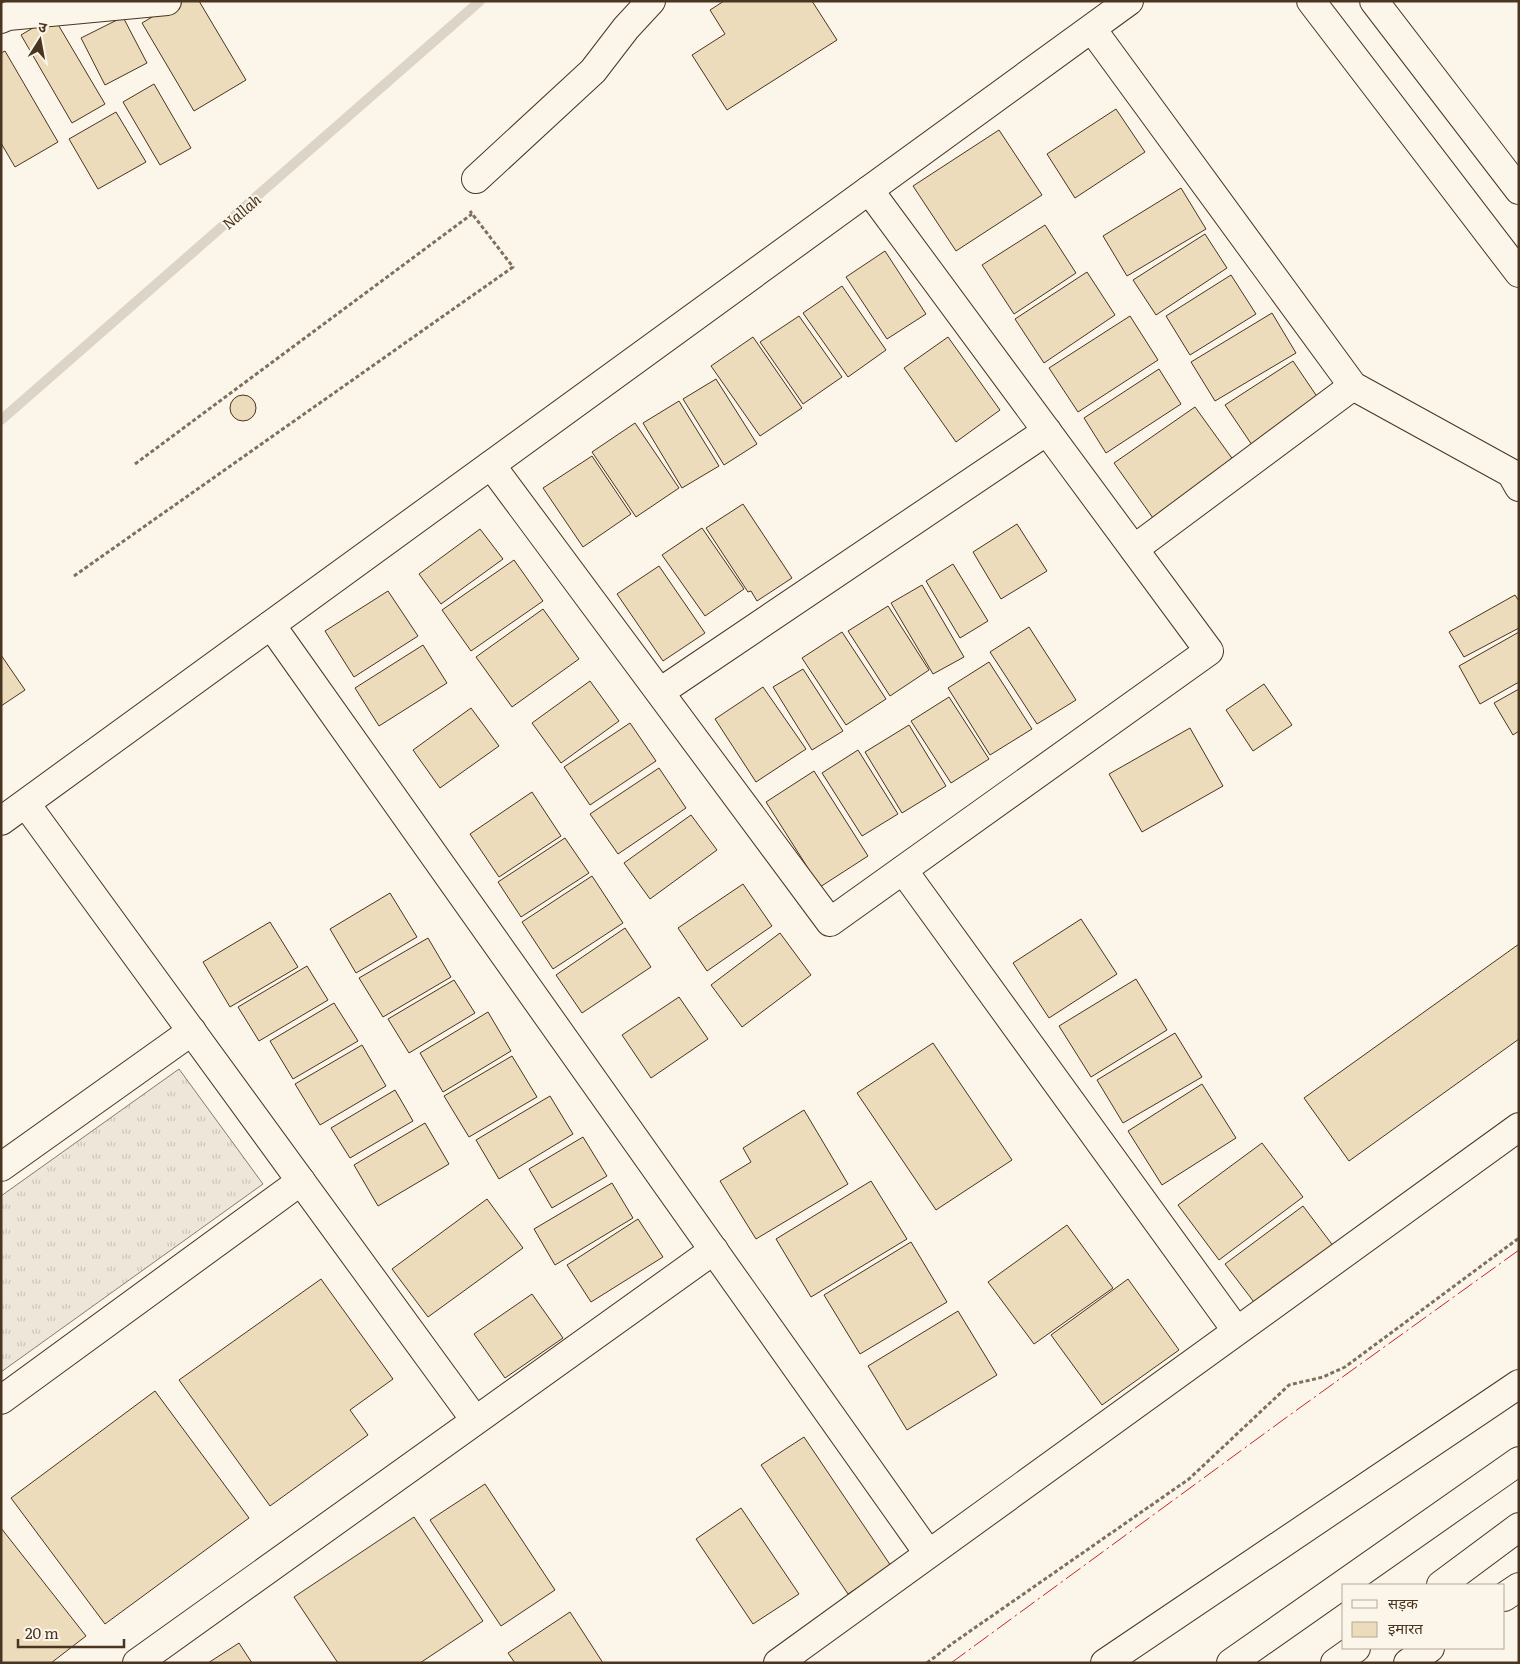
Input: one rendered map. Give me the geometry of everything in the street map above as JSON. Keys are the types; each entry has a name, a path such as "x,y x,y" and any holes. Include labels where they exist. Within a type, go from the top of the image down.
{"main road":[{"path":"1,19 8,16 167,1"},
{"path":"476,179 593,70 626,28 651,1"},
{"path":"1,821 1129,1"},
{"path":"1311,1 1519,273"},
{"path":"1374,1 1519,190"},
{"path":"1092,29 1353,386 1511,473 1519,487"},
{"path":"491,465 830,922 1209,651 869,190"},
{"path":"1134,549 1353,386"},
{"path":"660,692 1046,431"},
{"path":"271,625 928,1553"},
{"path":"26,804 475,1420"},
{"path":"903,870 1236,1330"},
{"path":"1,1167 192,1031"},
{"path":"778,1663 1519,1127"},
{"path":"1,1400 301,1181"},
{"path":"137,1663 714,1250"},
{"path":"1105,1663 1519,1384"},
{"path":"1345,1584 1519,1461"},
{"path":"1442,1584 1519,1527"},
{"path":"1231,1663 1342,1586"},
{"path":"1505,1596 1519,1587"},
{"path":"1335,1663 1355,1649"},
{"path":"1408,1663 1429,1649"}],"path":[{"path":"74,576 513,267 467,208"},
{"path":"135,464 472,214"},
{"path":"928,1663 961,1637 1189,1479 1289,1385 1323,1377 1345,1367 1519,1238"}],"green space":[{"path":"179,1069 263,1184 1,1372 1,1196"}],"building":[{"path":"179,1 199,1 246,80 194,111 142,23"},
{"path":"724,1 812,1 837,40 727,110 692,55 725,34 710,10"},
{"path":"53,16 105,104 72,123 21,35"},
{"path":"123,17 147,63 105,85 81,38"},
{"path":"5,51 58,142 15,167 1,143 1,53"},
{"path":"154,84 191,148 160,165 123,102"},
{"path":"1116,109 1145,152 1075,198 1047,154"},
{"path":"116,112 146,162 98,189 69,139"},
{"path":"999,130 1042,195 956,251 913,186"},
{"path":"1181,188 1206,229 1127,276 1103,236"},
{"path":"1045,225 1076,273 1014,314 982,265"},
{"path":"1205,234 1227,268 1156,315 1133,280"},
{"path":"885,251 926,314 887,339 846,277"},
{"path":"1087,272 1115,315 1044,363 1015,319"},
{"path":"1231,275 1256,314 1190,355 1166,316"},
{"path":"842,286 886,350 848,377 803,313"},
{"path":"1272,313 1296,353 1215,401 1191,362"},
{"path":"799,316 842,377 803,404 760,342"},
{"path":"1130,316 1158,360 1078,412 1049,368"},
{"path":"753,337 802,408 760,436 711,366"},
{"path":"948,337 1000,410 956,442 904,368"},
{"path":"1293,361 1320,401 1252,445 1225,405"},
{"path":"1159,369 1181,404 1106,453 1084,418"},
{"path":"716,379 757,444 724,465 683,399"},
{"path":"243,395 252,399 256,408 252,417 243,421 234,417 230,408 234,399"},
{"path":"679,401 719,466 682,488 643,423"},
{"path":"1195,407 1234,461 1153,518 1114,463"},
{"path":"635,423 679,488 636,517 592,452"},
{"path":"592,456 631,514 583,547 543,488"},
{"path":"743,504 792,578 757,601 751,591 748,592 706,528"},
{"path":"1017,524 1047,571 1001,599 973,552"},
{"path":"702,528 744,589 705,616 662,555"},
{"path":"480,529 503,559 441,604 419,574"},
{"path":"514,560 543,601 471,651 442,610"},
{"path":"953,564 988,621 960,638 926,581"},
{"path":"659,566 705,633 663,661 617,594"},
{"path":"922,585 964,657 933,674 891,603"},
{"path":"388,591 418,636 354,677 325,631"},
{"path":"1515,595 1519,601 1519,628 1464,657 1449,632"},
{"path":"888,606 929,670 890,696 848,631"},
{"path":"543,609 579,659 512,707 476,657"},
{"path":"1029,627 1076,700 1037,724 990,652"},
{"path":"842,632 886,699 846,725 802,658"},
{"path":"1519,632 1519,682 1480,704 1459,666"},
{"path":"423,645 447,683 379,726 355,688"},
{"path":"1,655 25,690 1,706"},
{"path":"989,662 1032,729 990,755 948,688"},
{"path":"803,669 843,731 812,750 773,687"},
{"path":"590,681 619,721 561,763 532,723"},
{"path":"1264,684 1292,725 1253,751 1226,710"},
{"path":"763,687 806,749 756,782 715,719"},
{"path":"1519,689 1519,731 1513,735 1494,703"},
{"path":"949,697 989,759 951,783 911,721"},
{"path":"471,708 499,746 440,788 413,750"},
{"path":"630,723 656,761 590,805 564,767"},
{"path":"909,725 946,786 902,813 865,752"},
{"path":"1190,728 1223,786 1142,832 1109,774"},
{"path":"858,750 898,814 862,836 822,773"},
{"path":"659,768 686,808 618,854 590,814"},
{"path":"814,771 868,856 820,887 766,802"},
{"path":"532,792 561,836 499,877 470,834"},
{"path":"691,815 717,850 650,899 624,863"},
{"path":"565,838 589,873 521,917 498,882"},
{"path":"592,876 623,923 553,969 522,922"},
{"path":"743,884 772,926 707,971 678,928"},
{"path":"390,893 417,937 356,973 330,929"},
{"path":"1081,919 1117,974 1049,1018 1013,963"},
{"path":"270,922 298,967 230,1007 203,962"},
{"path":"625,928 651,967 582,1013 556,975"},
{"path":"780,933 811,975 742,1027 711,985"},
{"path":"428,938 451,977 383,1017 359,978"},
{"path":"1519,944 1519,1039 1349,1161 1304,1098"},
{"path":"307,966 328,1000 259,1041 238,1007"},
{"path":"1136,979 1167,1030 1091,1077 1059,1026"},
{"path":"454,980 475,1013 409,1053 388,1019"},
{"path":"679,997 708,1039 651,1078 622,1035"},
{"path":"334,1003 358,1041 293,1079 270,1041"},
{"path":"488,1012 511,1051 443,1092 420,1053"},
{"path":"1175,1033 1202,1077 1123,1123 1097,1080"},
{"path":"933,1043 1012,1160 936,1210 857,1093"},
{"path":"362,1045 386,1086 320,1125 295,1084"},
{"path":"512,1056 537,1097 469,1137 444,1096"},
{"path":"1202,1084 1236,1138 1162,1185 1128,1131"},
{"path":"395,1090 413,1121 350,1158 331,1128"},
{"path":"550,1096 573,1134 499,1179 476,1140"},
{"path":"804,1110 848,1184 756,1239 720,1181 751,1162 743,1148"},
{"path":"425,1123 449,1164 378,1206 354,1165"},
{"path":"583,1137 607,1176 552,1208 529,1169"},
{"path":"1262,1143 1303,1197 1219,1260 1178,1205"},
{"path":"871,1181 907,1239 811,1297 776,1239"},
{"path":"612,1183 633,1218 555,1265 534,1229"},
{"path":"487,1199 523,1248 428,1317 392,1269"},
{"path":"1303,1206 1334,1247 1257,1306 1225,1264"},
{"path":"638,1219 663,1257 591,1302 567,1265"},
{"path":"1067,1225 1113,1288 1034,1344 988,1282"},
{"path":"911,1242 947,1302 860,1354 824,1295"},
{"path":"321,1279 393,1379 350,1410 368,1435 270,1506 179,1380"},
{"path":"1128,1279 1179,1350 1102,1405 1051,1335"},
{"path":"532,1294 563,1338 505,1378 474,1334"},
{"path":"958,1311 997,1375 907,1430 868,1366"},
{"path":"155,1391 249,1518 105,1624 11,1498"},
{"path":"804,1437 891,1566 848,1594 761,1465"},
{"path":"485,1484 555,1590 501,1626 430,1520"},
{"path":"741,1508 799,1594 753,1624 696,1539"},
{"path":"414,1517 483,1621 420,1663 338,1663 294,1597"},
{"path":"1,1528 86,1636 51,1663 1,1663"},
{"path":"570,1612 603,1663 515,1663 508,1653"},
{"path":"239,1643 252,1663 208,1663"}],"waterway":[{"name":"Nallah","path":"1,420 480,1"}],"power":[{"path":"951,1663 1519,1250"}]}
